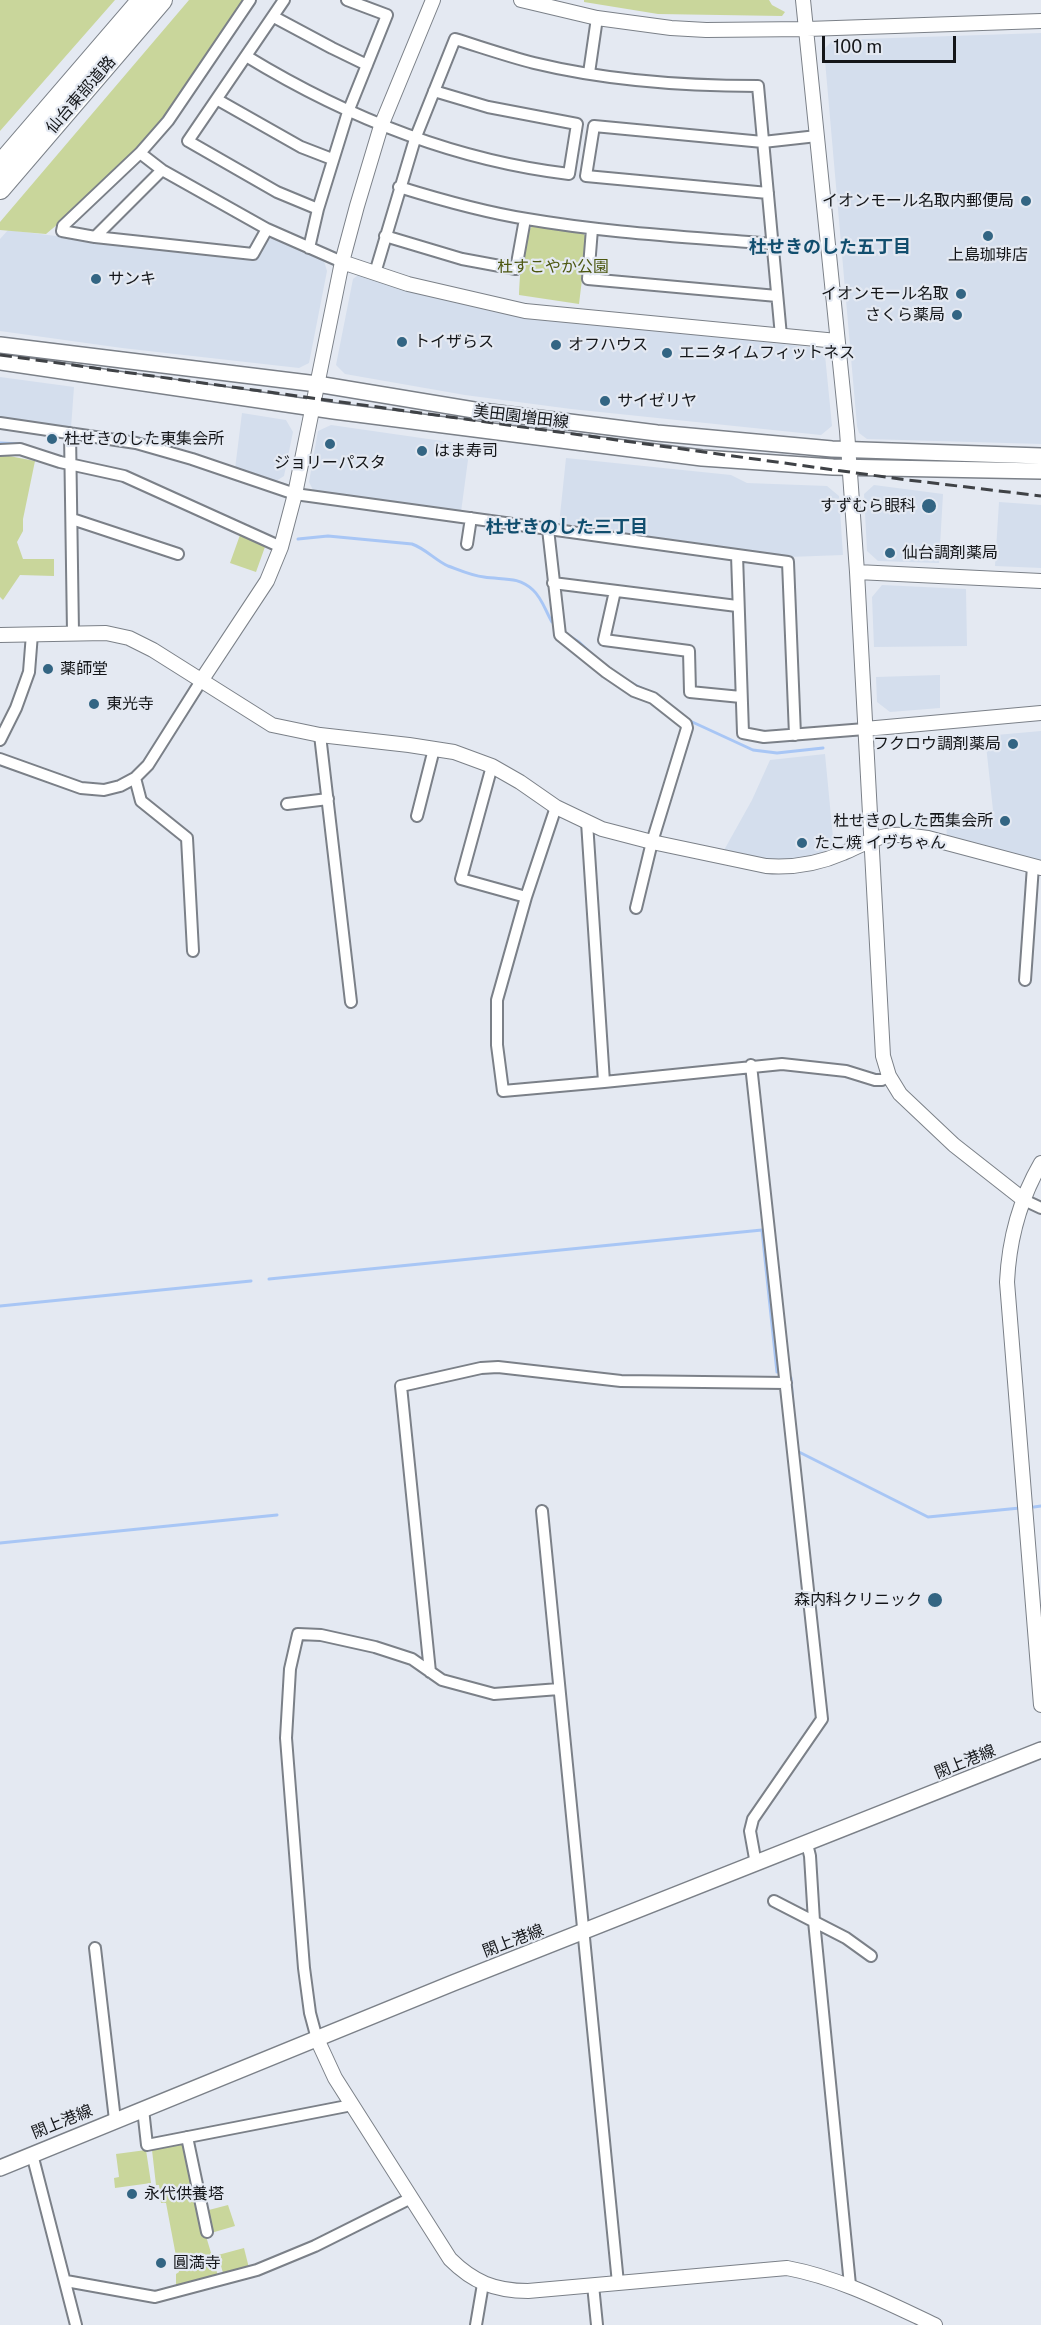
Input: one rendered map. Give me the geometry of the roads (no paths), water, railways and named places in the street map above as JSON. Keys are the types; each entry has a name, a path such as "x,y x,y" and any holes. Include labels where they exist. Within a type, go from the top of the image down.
{"highway":[{"name":"仙台東部道路","path":"0,165 142,0"},
{"name":"仙台東部道路","path":"0,189 162,0"}],"main road":[{"name":"美田園増田線","path":"0,345 316,384 474,410 623,429 848,450 1041,456"},
{"name":"美田園増田線","path":"0,362 311,407 702,458 849,468 1041,471"},
{"name":"閖上港線","path":"0,2168 316,2039 1041,1750"}],"street":[{"path":"250,0 182,102 140,153 62,227 64,232 95,237 253,254 267,229"},
{"path":"284,0 188,141 277,192 318,209"},
{"path":"309,248 332,159 348,112 387,15 347,0"},
{"path":"0,759 81,788 104,790 120,786 135,777 148,765 267,581 281,547 295,494 342,262 381,126 433,0"},
{"path":"521,0 597,18 671,28 706,30 1041,21"},
{"path":"804,0 848,450 857,572 883,1056 889,1076 900,1094 954,1144 1024,1200 1041,1209"},
{"path":"274,16 368,65"},
{"path":"589,73 597,18"},
{"path":"375,273 415,139 455,39 534,63 589,73 673,84 758,86 781,336"},
{"path":"246,56 289,82 348,112 415,139 502,163 569,174 577,124 489,107 434,91"},
{"path":"218,100 301,147 332,159"},
{"path":"768,193 586,176 594,126 763,142 817,136"},
{"path":"140,153 162,170 267,229 342,262 420,287 525,311 837,341"},
{"path":"95,237 162,170"},
{"path":"399,187 464,206 525,219 592,229 772,244"},
{"path":"385,236 462,259 516,269 525,219"},
{"path":"592,229 588,279 777,296"},
{"path":"0,423 136,443 192,459 295,494 788,562 795,735"},
{"path":"70,433 73,632"},
{"path":"0,450 20,449 60,462 134,479 209,516 281,547"},
{"path":"467,544 471,518"},
{"path":"72,519 178,554"},
{"path":"548,529 560,635 612,677 634,691 653,698 686,724 687,728 652,842 636,908"},
{"path":"737,555 743,733 764,737 795,735 1041,713"},
{"path":"857,572 1041,581"},
{"path":"553,583 737,606"},
{"path":"615,591 603,640 689,651 690,692 741,697"},
{"path":"0,635 73,632 106,633 129,638 153,650 272,724 320,735 434,749 474,758 520,782 556,807 587,822 625,836 766,866 784,867 824,861 871,840 891,835 928,837 1037,867 1025,980"},
{"path":"0,740 16,708 29,672 32,634"},
{"path":"320,735 351,1002"},
{"path":"417,816 434,749"},
{"path":"492,766 461,879 526,897"},
{"path":"135,777 141,801 187,838 193,951"},
{"path":"287,804 328,799"},
{"path":"556,807 526,897 497,1000 497,1045 503,1091 751,1065 814,1066 846,1071 874,1080 882,1080 889,1076"},
{"path":"587,822 604,1082"},
{"path":"751,1065 822,1719 753,1819 750,1831 756,1864"},
{"path":"1041,1163 1024,1200 1012,1238 1008,1267 1008,1291 1041,1705"},
{"path":"430,1672 401,1386 481,1368 498,1367 621,1381 786,1383"},
{"path":"542,1510 618,2283"},
{"path":"559,1689 494,1694 442,1680 412,1659 375,1647 321,1635 297,1635 290,1669 286,1738 304,1968 316,2039 335,2078 450,2259 464,2274 483,2284 515,2291 787,2268 817,2274 850,2285 915,2321 935,2325"},
{"path":"807,1844 810,1856 814,1921 850,2285"},
{"path":"774,1901 846,1938 871,1956"},
{"path":"95,1948 115,2120"},
{"path":"143,2109 147,2145 352,2105"},
{"path":"187,2137 207,2232"},
{"path":"32,2154 76,2325"},
{"path":"66,2281 155,2297 257,2270 311,2248 411,2198"},
{"path":"476,2325 483,2284"},
{"path":"593,2285 597,2325"}],"waterway":[{"path":"0,443 21,444"},
{"path":"298,539 328,536 412,544 443,564 466,573 522,582 539,597 552,622"},
{"path":"566,634 594,656"},
{"path":"631,683 654,694"},
{"path":"688,720 753,750 777,753 823,748"},
{"path":"269,1279 762,1230 777,1372"},
{"path":"0,1306 251,1281"},
{"path":"791,1378 793,1406"},
{"path":"797,1448 797,1451 928,1517 1020,1508"},
{"path":"1034,1507 1041,1506"},
{"path":"0,1543 277,1515"}],"railway":[{"path":"0,355 900,479 1041,496"}],"place":[{"name":"イオンモール名取内郵便局","path":"1026,201"},
{"name":"上島珈琲店","path":"988,236"},
{"name":"サンキ","path":"96,279"},
{"name":"イオンモール名取","path":"961,294"},
{"name":"さくら薬局","path":"957,315"},
{"name":"トイザらス","path":"402,342"},
{"name":"オフハウス","path":"556,345"},
{"name":"エニタイムフィットネス","path":"667,353"},
{"name":"サイゼリヤ","path":"605,401"},
{"name":"杜せきのした東集会所","path":"52,439"},
{"name":"ジョリーパスタ","path":"330,444"},
{"name":"はま寿司","path":"422,451"},
{"name":"すずむら眼科","path":"929,506"},
{"name":"仙台調剤薬局","path":"890,553"},
{"name":"薬師堂","path":"48,669"},
{"name":"東光寺","path":"94,704"},
{"name":"フクロウ調剤薬局","path":"1013,744"},
{"name":"杜せきのした西集会所","path":"1005,821"},
{"name":"たこ焼 イヴちゃん","path":"802,843"},
{"name":"森内科クリニック","path":"935,1600"},
{"name":"永代供養塔","path":"132,2194"},
{"name":"圓満寺","path":"161,2263"}],"district":[{"name":"杜せきのした五丁目","path":"830,247"},
{"name":"杜せきのした三丁目","path":"567,527"}],"park label":[{"name":"杜すこやか公園","path":"553,267"}]}
